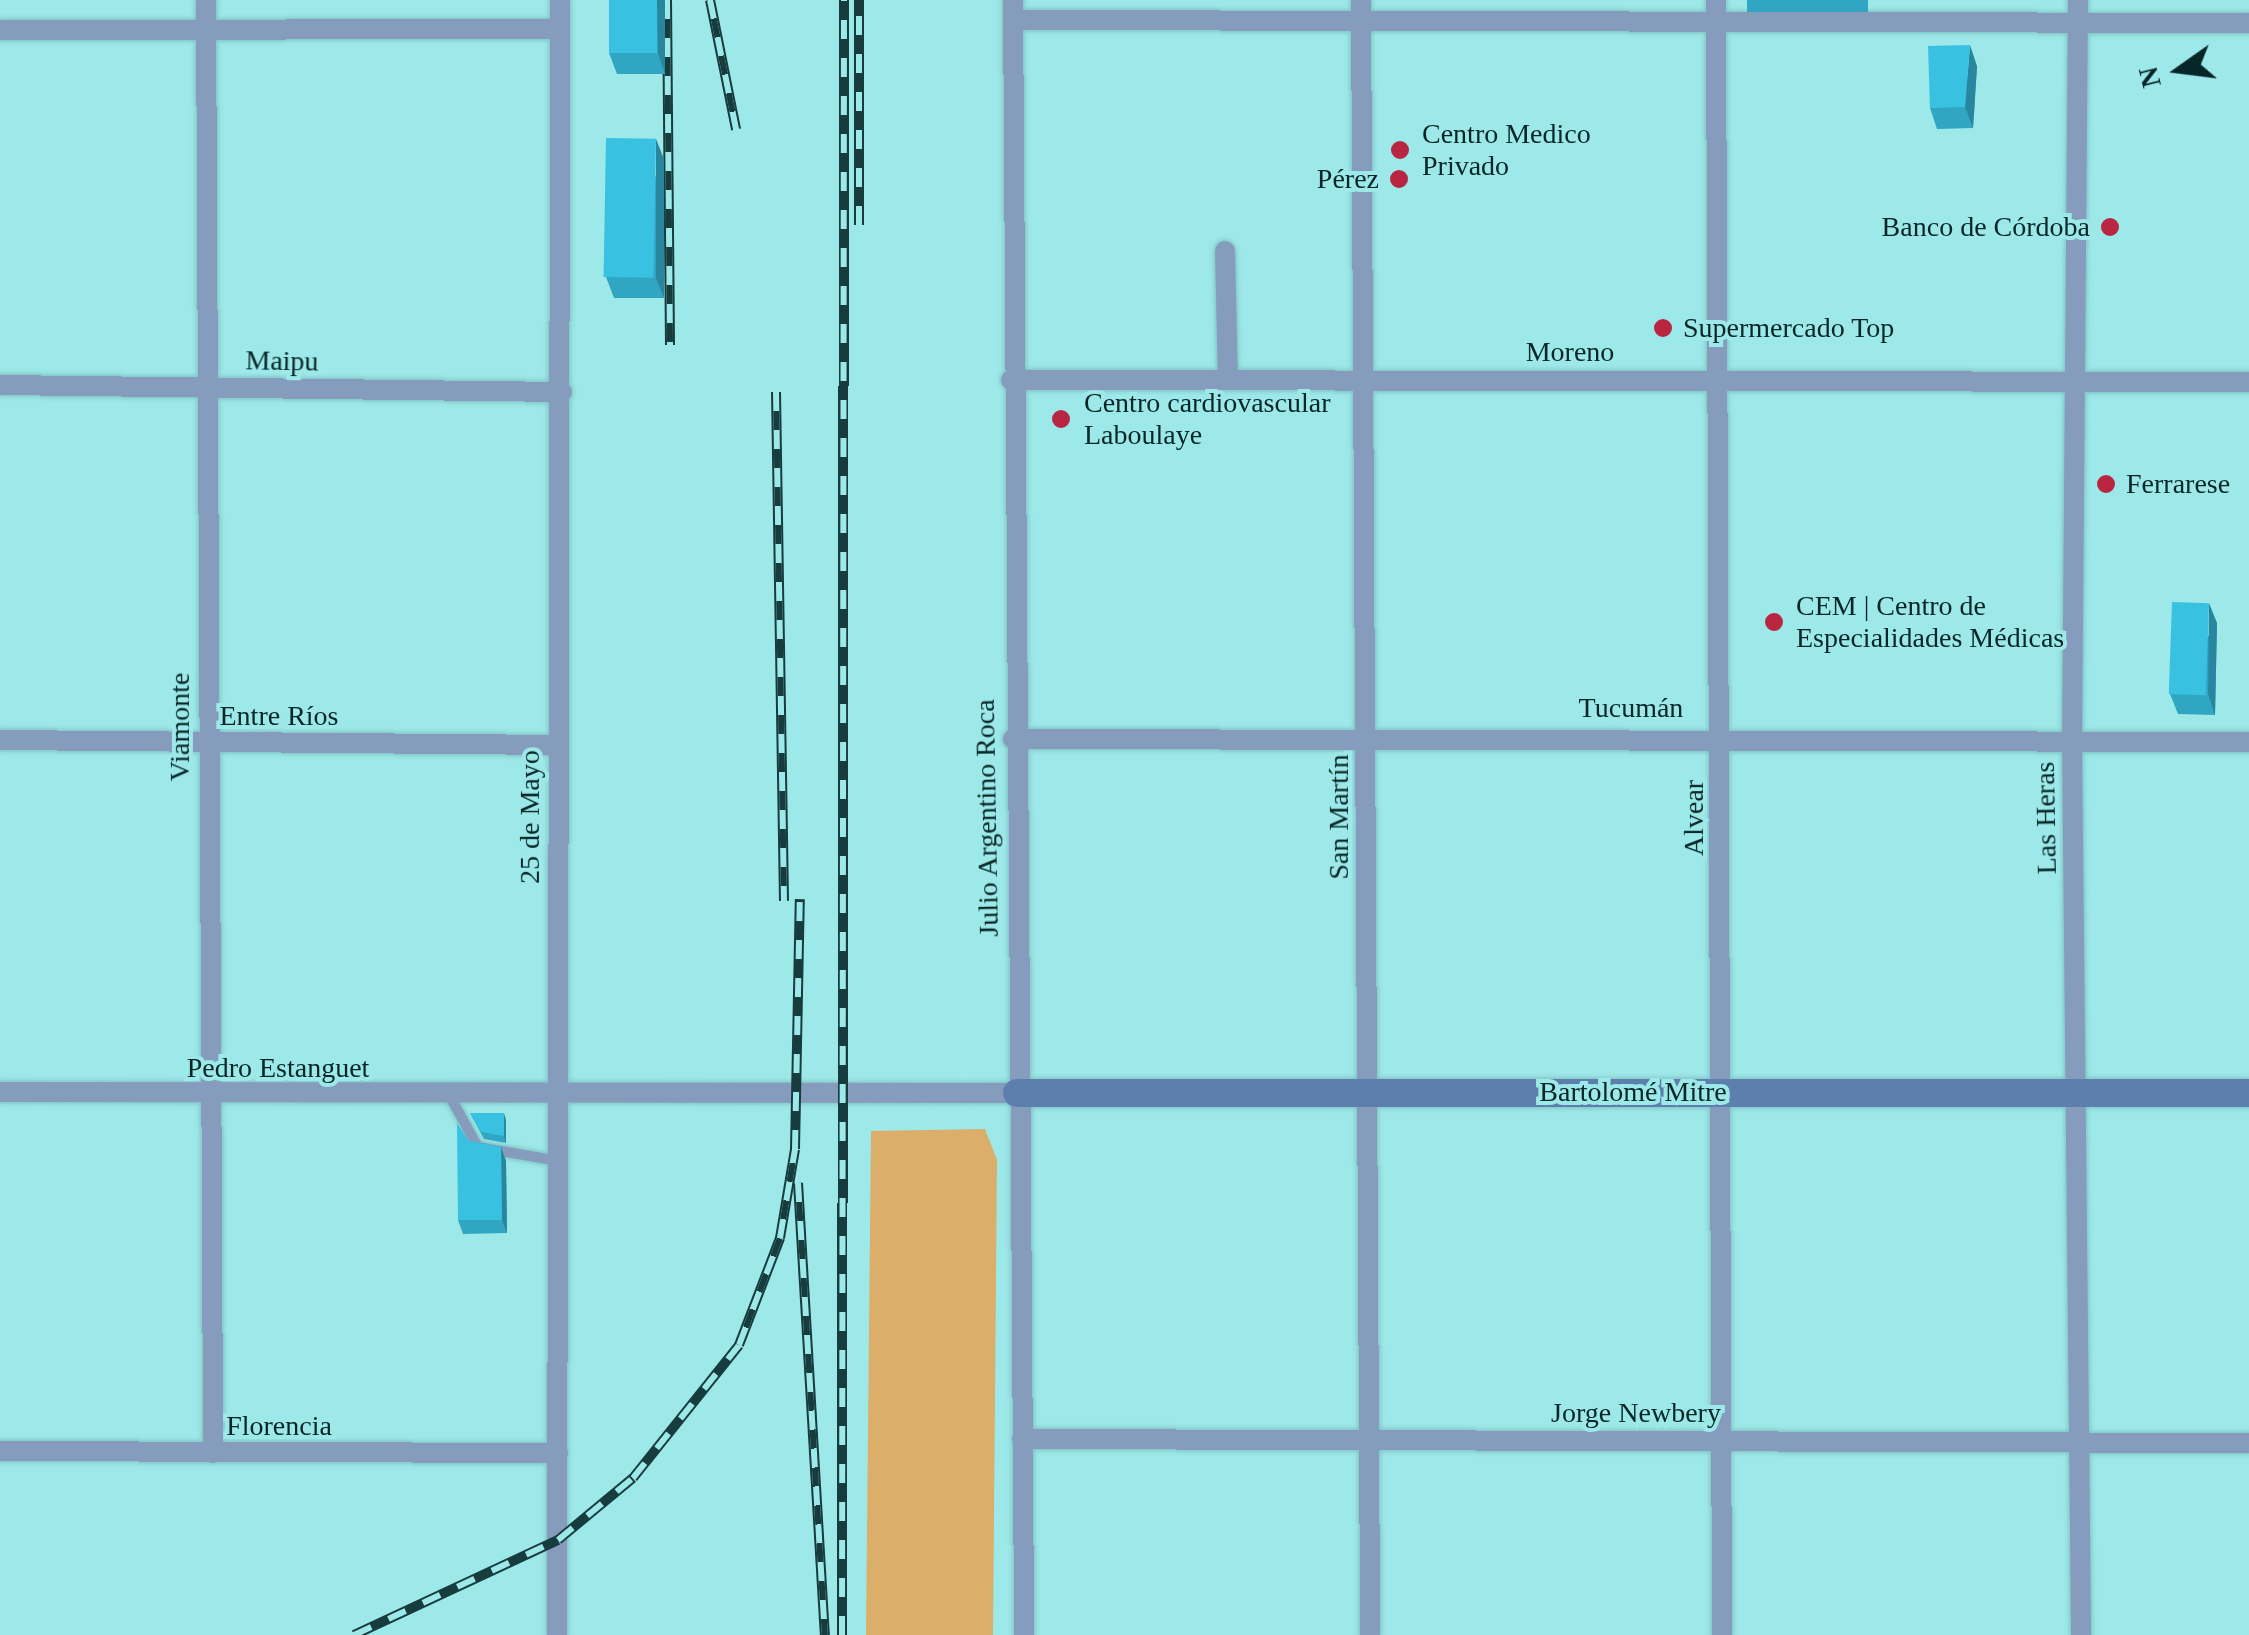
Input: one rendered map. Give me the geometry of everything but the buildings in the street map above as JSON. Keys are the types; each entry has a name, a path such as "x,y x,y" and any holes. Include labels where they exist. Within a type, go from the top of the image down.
{"main road":[{"name":"Bartolomé Mitre","path":"1017,1093 2249,1093"}],"street":[{"name":"Viamonte","path":"206,0 213,1453"},
{"name":"25 de Mayo","path":"557,1635 560,0"},
{"name":"San Martín","path":"1361,0 1364,1091 1370,1635"},
{"path":"1014,10 1361,24 1716,10 2078,10 2249,23"},
{"name":"Julio Argentino Roca","path":"1014,10 1013,739 1024,1635"},
{"name":"Alvear","path":"1716,10 1723,1092 1722,1635"},
{"name":"Las Heras","path":"2078,10 2072,740 2081,1635"},
{"path":"0,30 560,29"},
{"path":"1225,252 1228,380"},
{"name":"Moreno","path":"1012,380 2073,378 2249,382"},
{"name":"Maipu","path":"0,385 562,392"},
{"name":"Tucumán","path":"1013,739 1721,734 2249,742"},
{"name":"Entre Ríos","path":"0,740 558,745"},
{"name":"Pedro Estanguet","path":"0,1092 557,1099 1017,1093"},
{"name":"Jorge Newbery","path":"1022,1439 2249,1443"},
{"name":"Florencia","path":"0,1450 558,1453"}],"lane":[{"path":"449,1095 478,1147 558,1161"}],"shaded area":[{"path":"985,1129 997,1160 993,1635 866,1635 871,1131"}],"railway":[{"path":"667,0 670,345"},
{"path":"710,0 736,129"},
{"path":"842,1635 844,0"},
{"path":"859,0 859,225"},
{"path":"776,392 784,901"},
{"path":"354,1635 558,1540 633,1478 739,1345 780,1238 795,1149 800,899"},
{"path":"798,1183 825,1635"}],"place":[{"name":"Centro Medico Privado","path":"1400,150"},
{"name":"Pérez","path":"1399,179"},
{"name":"Banco de Córdoba","path":"2110,227"},
{"name":"Supermercado Top","path":"1663,328"},
{"name":"Centro cardiovascular Laboulaye","path":"1061,419"},
{"name":"Ferrarese","path":"2106,484"},
{"name":"CEM | Centro de Especialidades Médicas","path":"1774,622"}]}
